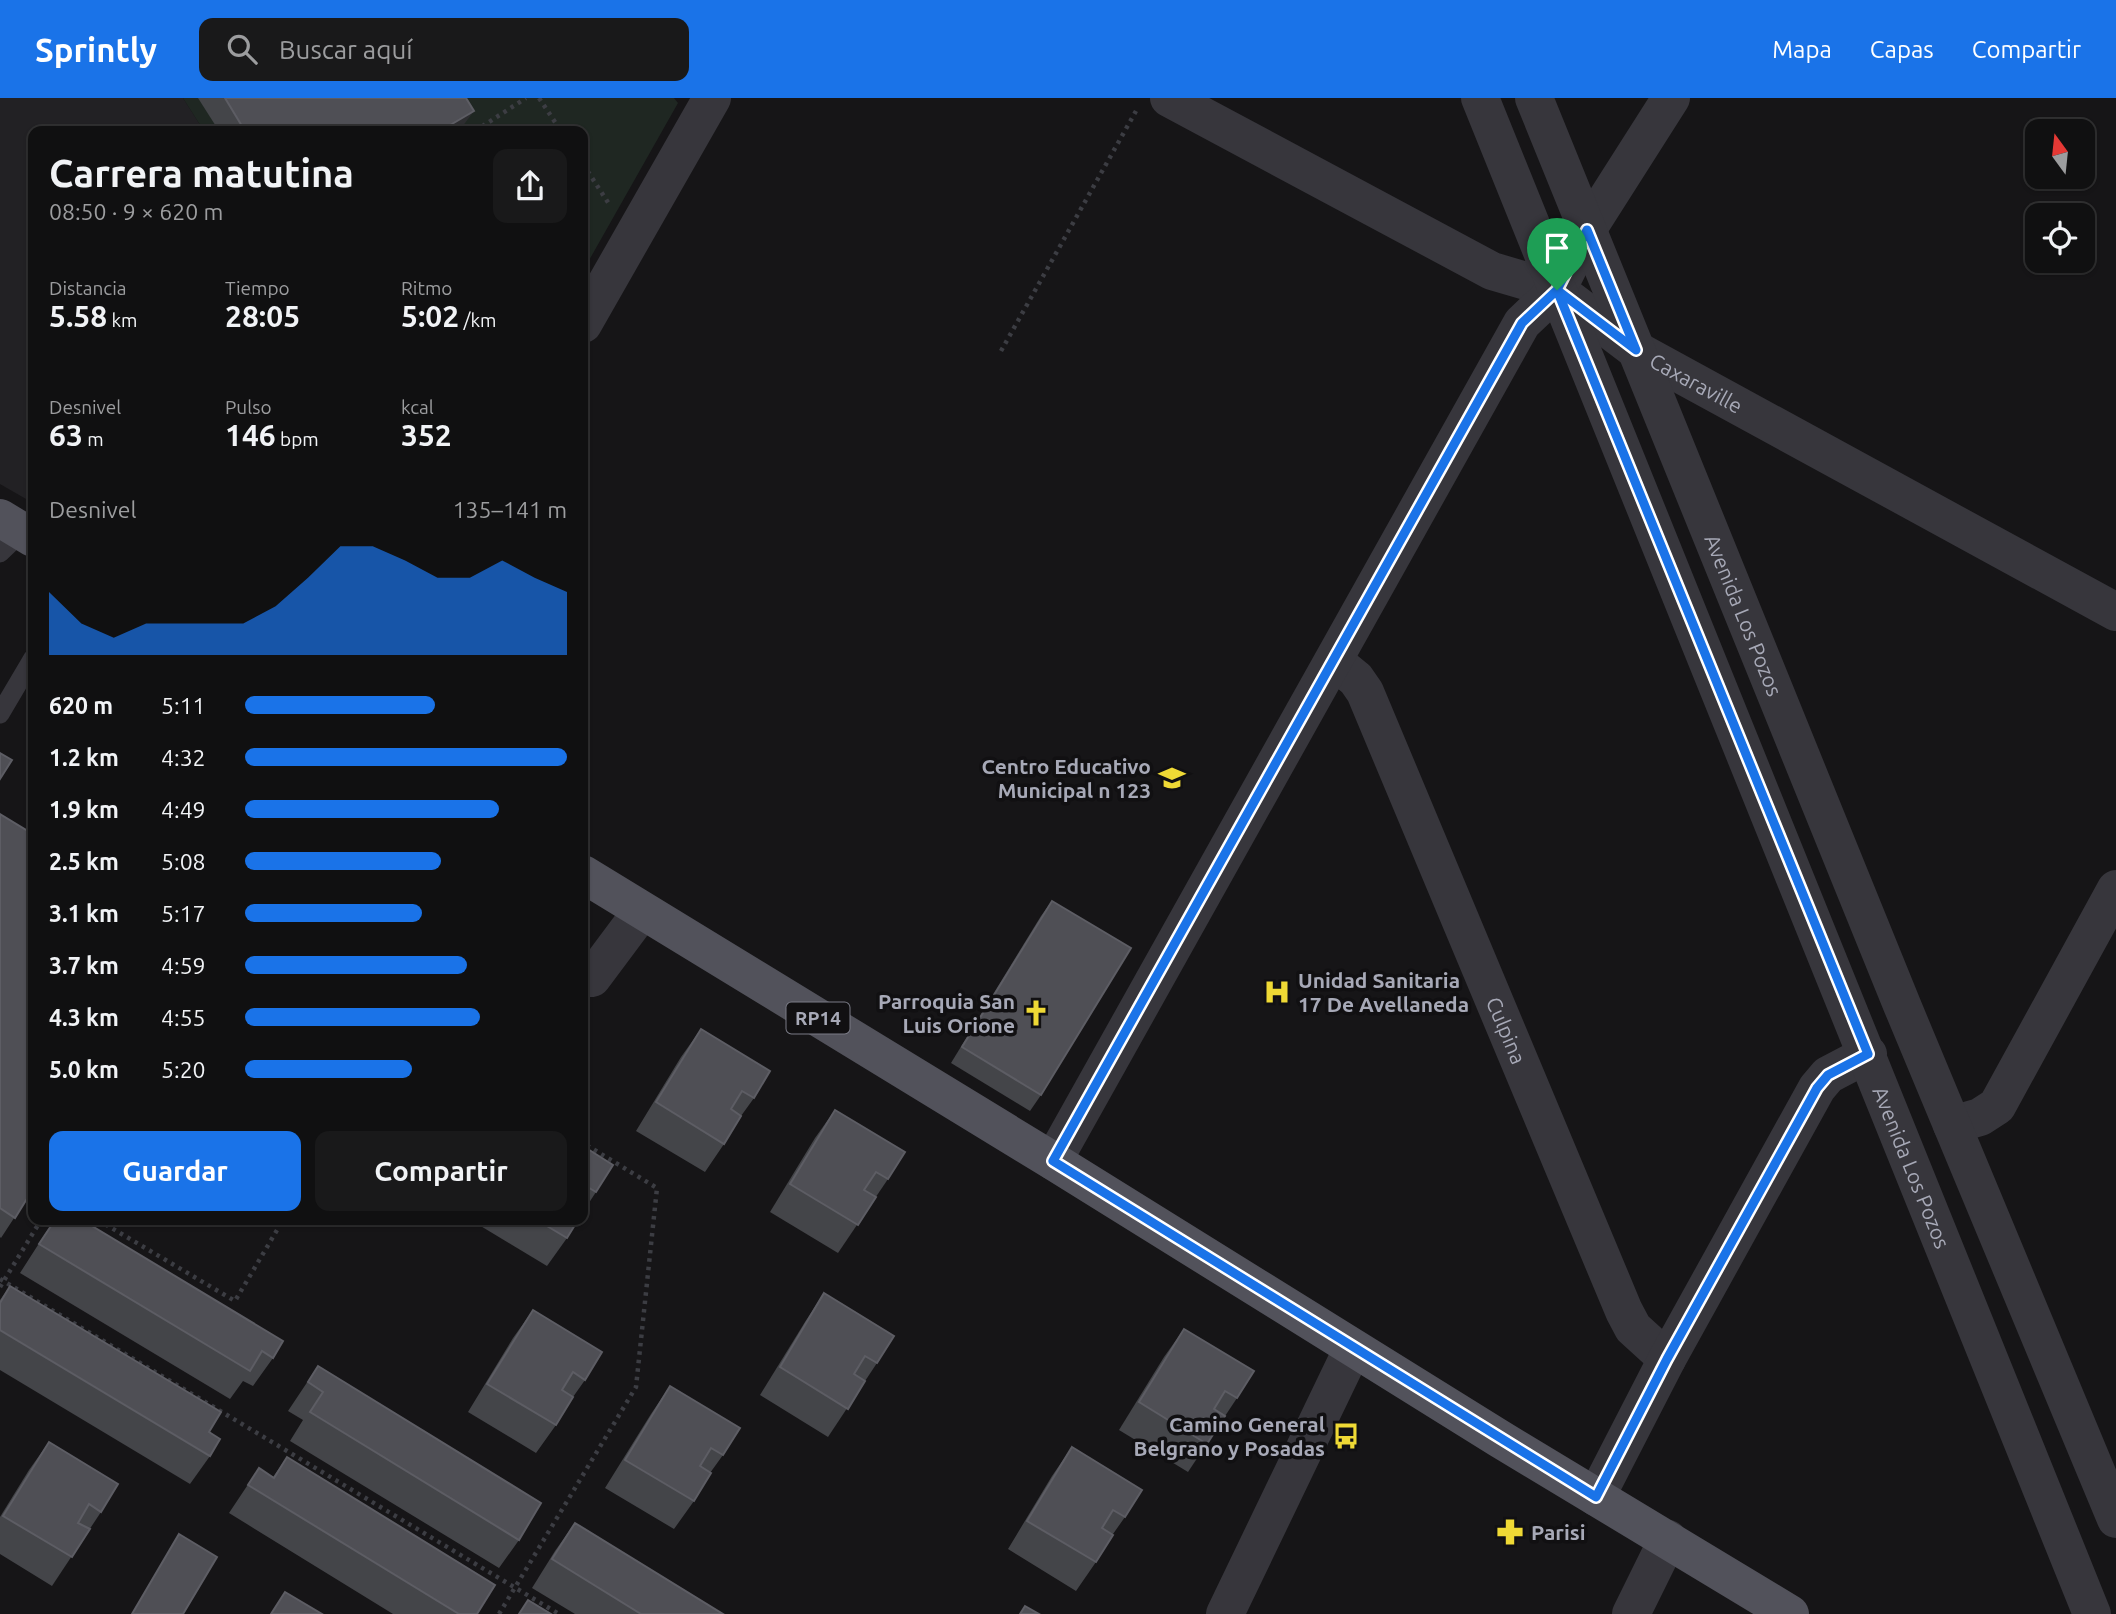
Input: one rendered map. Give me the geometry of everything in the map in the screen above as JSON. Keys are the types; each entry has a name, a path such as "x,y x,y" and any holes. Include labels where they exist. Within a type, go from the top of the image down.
{"main road":[{"name":"RP14","path":"588,877 1053,1161 1353,1349 1790,1614"}],"street":[{"path":"588,315 712,98"},
{"name":"Avenida Los Pozos","path":"1480,98 2092,1614"},
{"name":"Avenida Los Pozos","path":"1534,98 1952,1125 2103,1456 2116,1519"},
{"path":"1053,1161 1522,323 1557,290 1587,230 1671,98"},
{"name":"Caxaraville","path":"1153,104 1492,271 1557,290 1636,350 2116,612"},
{"name":"Culpina","path":"1334,661 1356,678 1365,692 1624,1311 1633,1328 1667,1359"},
{"path":"1952,1125 1980,1117 1997,1106 2116,889"},
{"path":"592,978 642,911"},
{"path":"1596,1497 1667,1359 1817,1088 1828,1075 1868,1054"},
{"path":"1225,1614 1353,1349"},
{"path":"1631,1614 1668,1539"}],"lane":[{"path":"0,714 28,666"}],"path":[{"path":"483,126 526,98"},
{"path":"539,98 558,126"},
{"path":"1000,351 1153,104"},
{"path":"499,1614 636,1387 657,1188 588,1146"},
{"path":"0,1287 38,1225"},
{"path":"106,1225 235,1301 280,1225"},
{"path":"2,1280 559,1614"}],"shaded area":[{"path":"0,98 183,98 201,126 28,126 28,500 0,484"},
{"path":"183,98 674,98 678,103 588,262 588,126 201,126"}],"building":[{"path":"225,98 466,98 474,111 448,126 242,126"},
{"path":"0,753 12,760 0,779"},
{"path":"0,814 28,831 28,1197 15,1218 0,1208"},
{"name":"Parroquia San Luis Orione","path":"1052,901 1131,948 1041,1095 962,1047"},
{"path":"701,1029 770,1071 754,1098 742,1091 731,1109 741,1116 724,1144 656,1102"},
{"path":"835,1110 905,1152 888,1179 876,1172 864,1190 876,1197 858,1225 790,1184"},
{"path":"588,1149 613,1165 596,1192 588,1187"},
{"path":"52,1225 90,1225 283,1341 273,1358 262,1351 250,1371 39,1244"},
{"path":"545,1225 575,1225 567,1238"},
{"path":"10,1286 221,1412 209,1432 220,1439 210,1456 0,1330 0,1303"},
{"path":"824,1293 894,1336 877,1363 865,1356 854,1374 865,1381 848,1409 780,1367"},
{"path":"533,1310 602,1352 585,1380 573,1372 562,1390 573,1397 556,1425 487,1384"},
{"path":"1184,1329 1254,1371 1237,1398 1225,1391 1214,1409 1225,1416 1207,1444 1139,1402"},
{"path":"318,1366 541,1503 519,1540 310,1412 323,1392 308,1382"},
{"path":"670,1386 740,1428 723,1455 711,1448 700,1466 711,1473 694,1501 625,1460"},
{"path":"49,1442 118,1484 101,1512 89,1504 78,1523 90,1529 72,1557 3,1516"},
{"path":"1072,1447 1142,1490 1125,1517 1113,1510 1102,1528 1113,1535 1096,1562 1027,1521"},
{"path":"287,1457 495,1585 477,1614 459,1614 248,1485 259,1468 274,1478"},
{"path":"575,1523 723,1614 641,1614 552,1559"},
{"path":"179,1534 217,1557 183,1614 132,1614"},
{"path":"285,1592 322,1614 271,1614"},
{"path":"528,1600 551,1614 519,1614"},
{"path":"1025,1606 1039,1614 1020,1614"}],"place":[{"name":"Centro Educativo Municipal n 123","path":"1172,778"},
{"name":"Unidad Sanitaria 17 De Avellaneda","path":"1277,992"},
{"name":"Parroquia San Luis Orione","path":"1036,1013"},
{"name":"Camino General Belgrano y Posadas","path":"1346,1436"},
{"name":"Parisi","path":"1510,1532"}],"route":[{"path":"1557,290 1522,323 1053,1161 1275,1301 1596,1497 1667,1359 1817,1088 1828,1075 1868,1054 1557,290 1636,350 1587,230 1557,290"}]}
